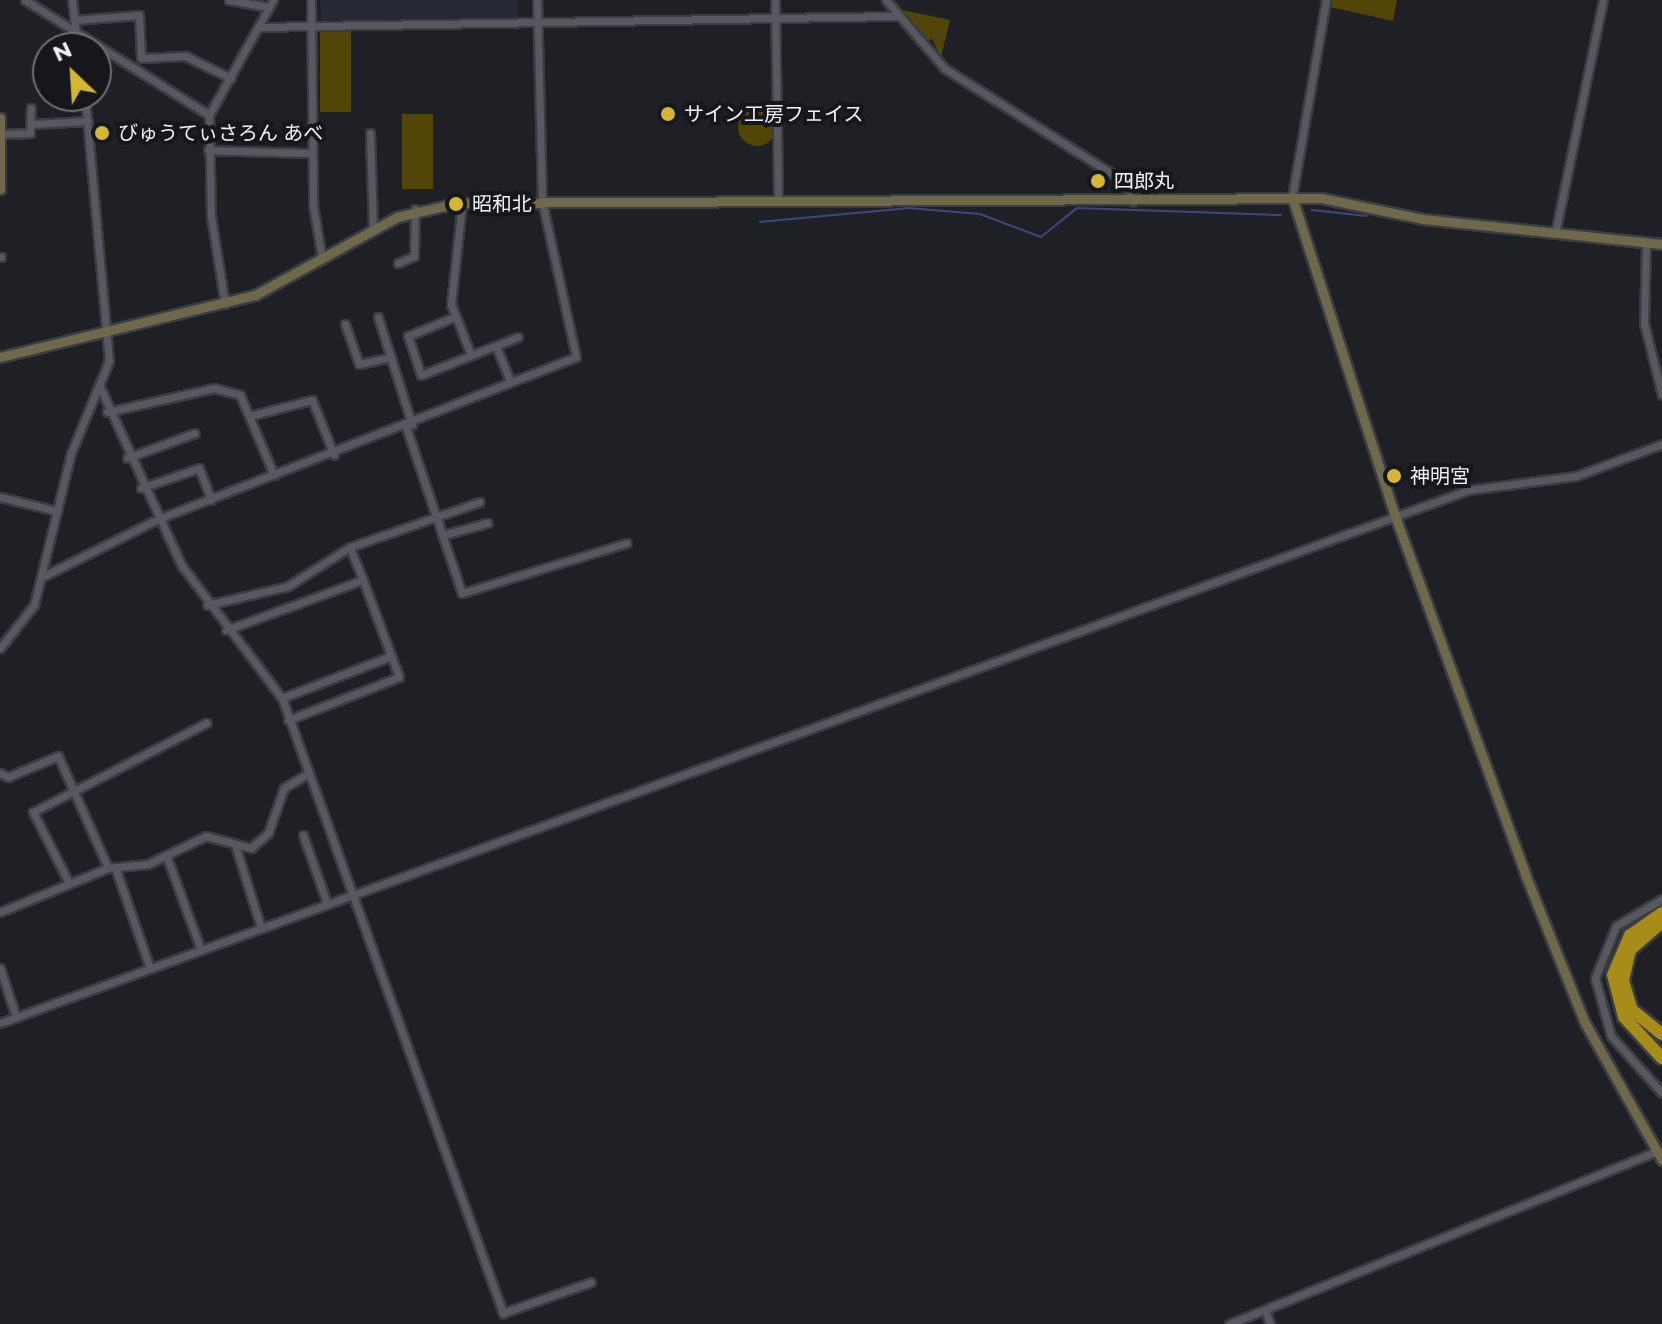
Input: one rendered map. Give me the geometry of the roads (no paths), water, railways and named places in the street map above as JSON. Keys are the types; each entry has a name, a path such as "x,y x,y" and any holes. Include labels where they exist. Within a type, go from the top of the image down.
{"highway":[{"path":"1662,913 1630,935 1613,975 1624,1017 1662,1058"},
{"path":"1662,922 1637,941 1623,971 1632,1010 1662,1034"}],"street":[{"path":"25,0 70,32"},
{"path":"72,0 76,32"},
{"path":"225,304 208,150 209,115 271,4 229,0"},
{"path":"311,0 312,153 322,259"},
{"path":"44,576 158,519 409,426 510,381 576,357 542,201 537,0"},
{"path":"775,0 778,200"},
{"path":"886,0 896,16 967,86 1125,182 1133,202"},
{"path":"1229,1324 1660,1155 1585,1023 1395,516 1292,197 1326,0"},
{"path":"1556,229 1603,0"},
{"path":"74,20 139,15 141,58 185,56 231,78"},
{"path":"258,27 896,16"},
{"path":"112,57 209,115"},
{"path":"2,134 30,133 33,124 31,108"},
{"path":"0,648 21,628 44,576 57,511 99,385 108,336 87,112"},
{"path":"0,118 0,189"},
{"path":"33,124 88,121"},
{"path":"370,133 373,229"},
{"path":"208,150 312,153"},
{"path":"0,357 108,336 225,304 322,259 415,209 462,203 778,200 1133,202 1292,197 1448,223 1556,229 1662,244"},
{"path":"462,203 454,317 471,355"},
{"path":"398,263 414,256 415,209"},
{"path":"1646,242 1644,323 1662,395"},
{"path":"378,317 462,593 627,543"},
{"path":"454,317 408,336 421,375 518,337"},
{"path":"345,324 359,364 391,357"},
{"path":"496,346 510,381"},
{"path":"99,385 107,412 141,488 207,605 282,698 350,895 507,1324"},
{"path":"107,412 214,388 240,395 274,475"},
{"path":"249,416 312,400 334,455"},
{"path":"127,458 195,433"},
{"path":"0,1023 1468,490 1593,471 1662,444"},
{"path":"141,488 199,468 211,500"},
{"path":"0,497 57,511"},
{"path":"207,605 288,586 350,547 479,502"},
{"path":"443,535 487,523"},
{"path":"288,720 399,677 350,547"},
{"path":"226,630 363,580"},
{"path":"282,698 391,656"},
{"path":"69,883 33,812 74,788 206,723"},
{"path":"0,773 8,777 52,753 74,788 112,868 150,968"},
{"path":"0,912 112,868 166,855 206,836 236,848 258,844 284,788 307,774"},
{"path":"303,835 327,903"},
{"path":"236,848 261,928"},
{"path":"166,855 201,950"},
{"path":"1662,899 1624,918 1608,937 1595,992 1611,1036 1662,1093"},
{"path":"0,968 16,1017"},
{"path":"503,1313 591,1282"},
{"path":"1265,1310 1270,1324"}],"waterway":[{"path":"760,222 909,208 980,214 1041,237 1077,208 1281,215"},
{"path":"1312,210 1367,216"}],"place":[{"name":"サイン工房フェイス","path":"668,114"},
{"name":"びゅうてぃさろん あべ","path":"102,133"},
{"name":"四郎丸","path":"1098,181"},
{"name":"昭和北","path":"456,204"},
{"name":"神明宮","path":"1394,476"}]}
